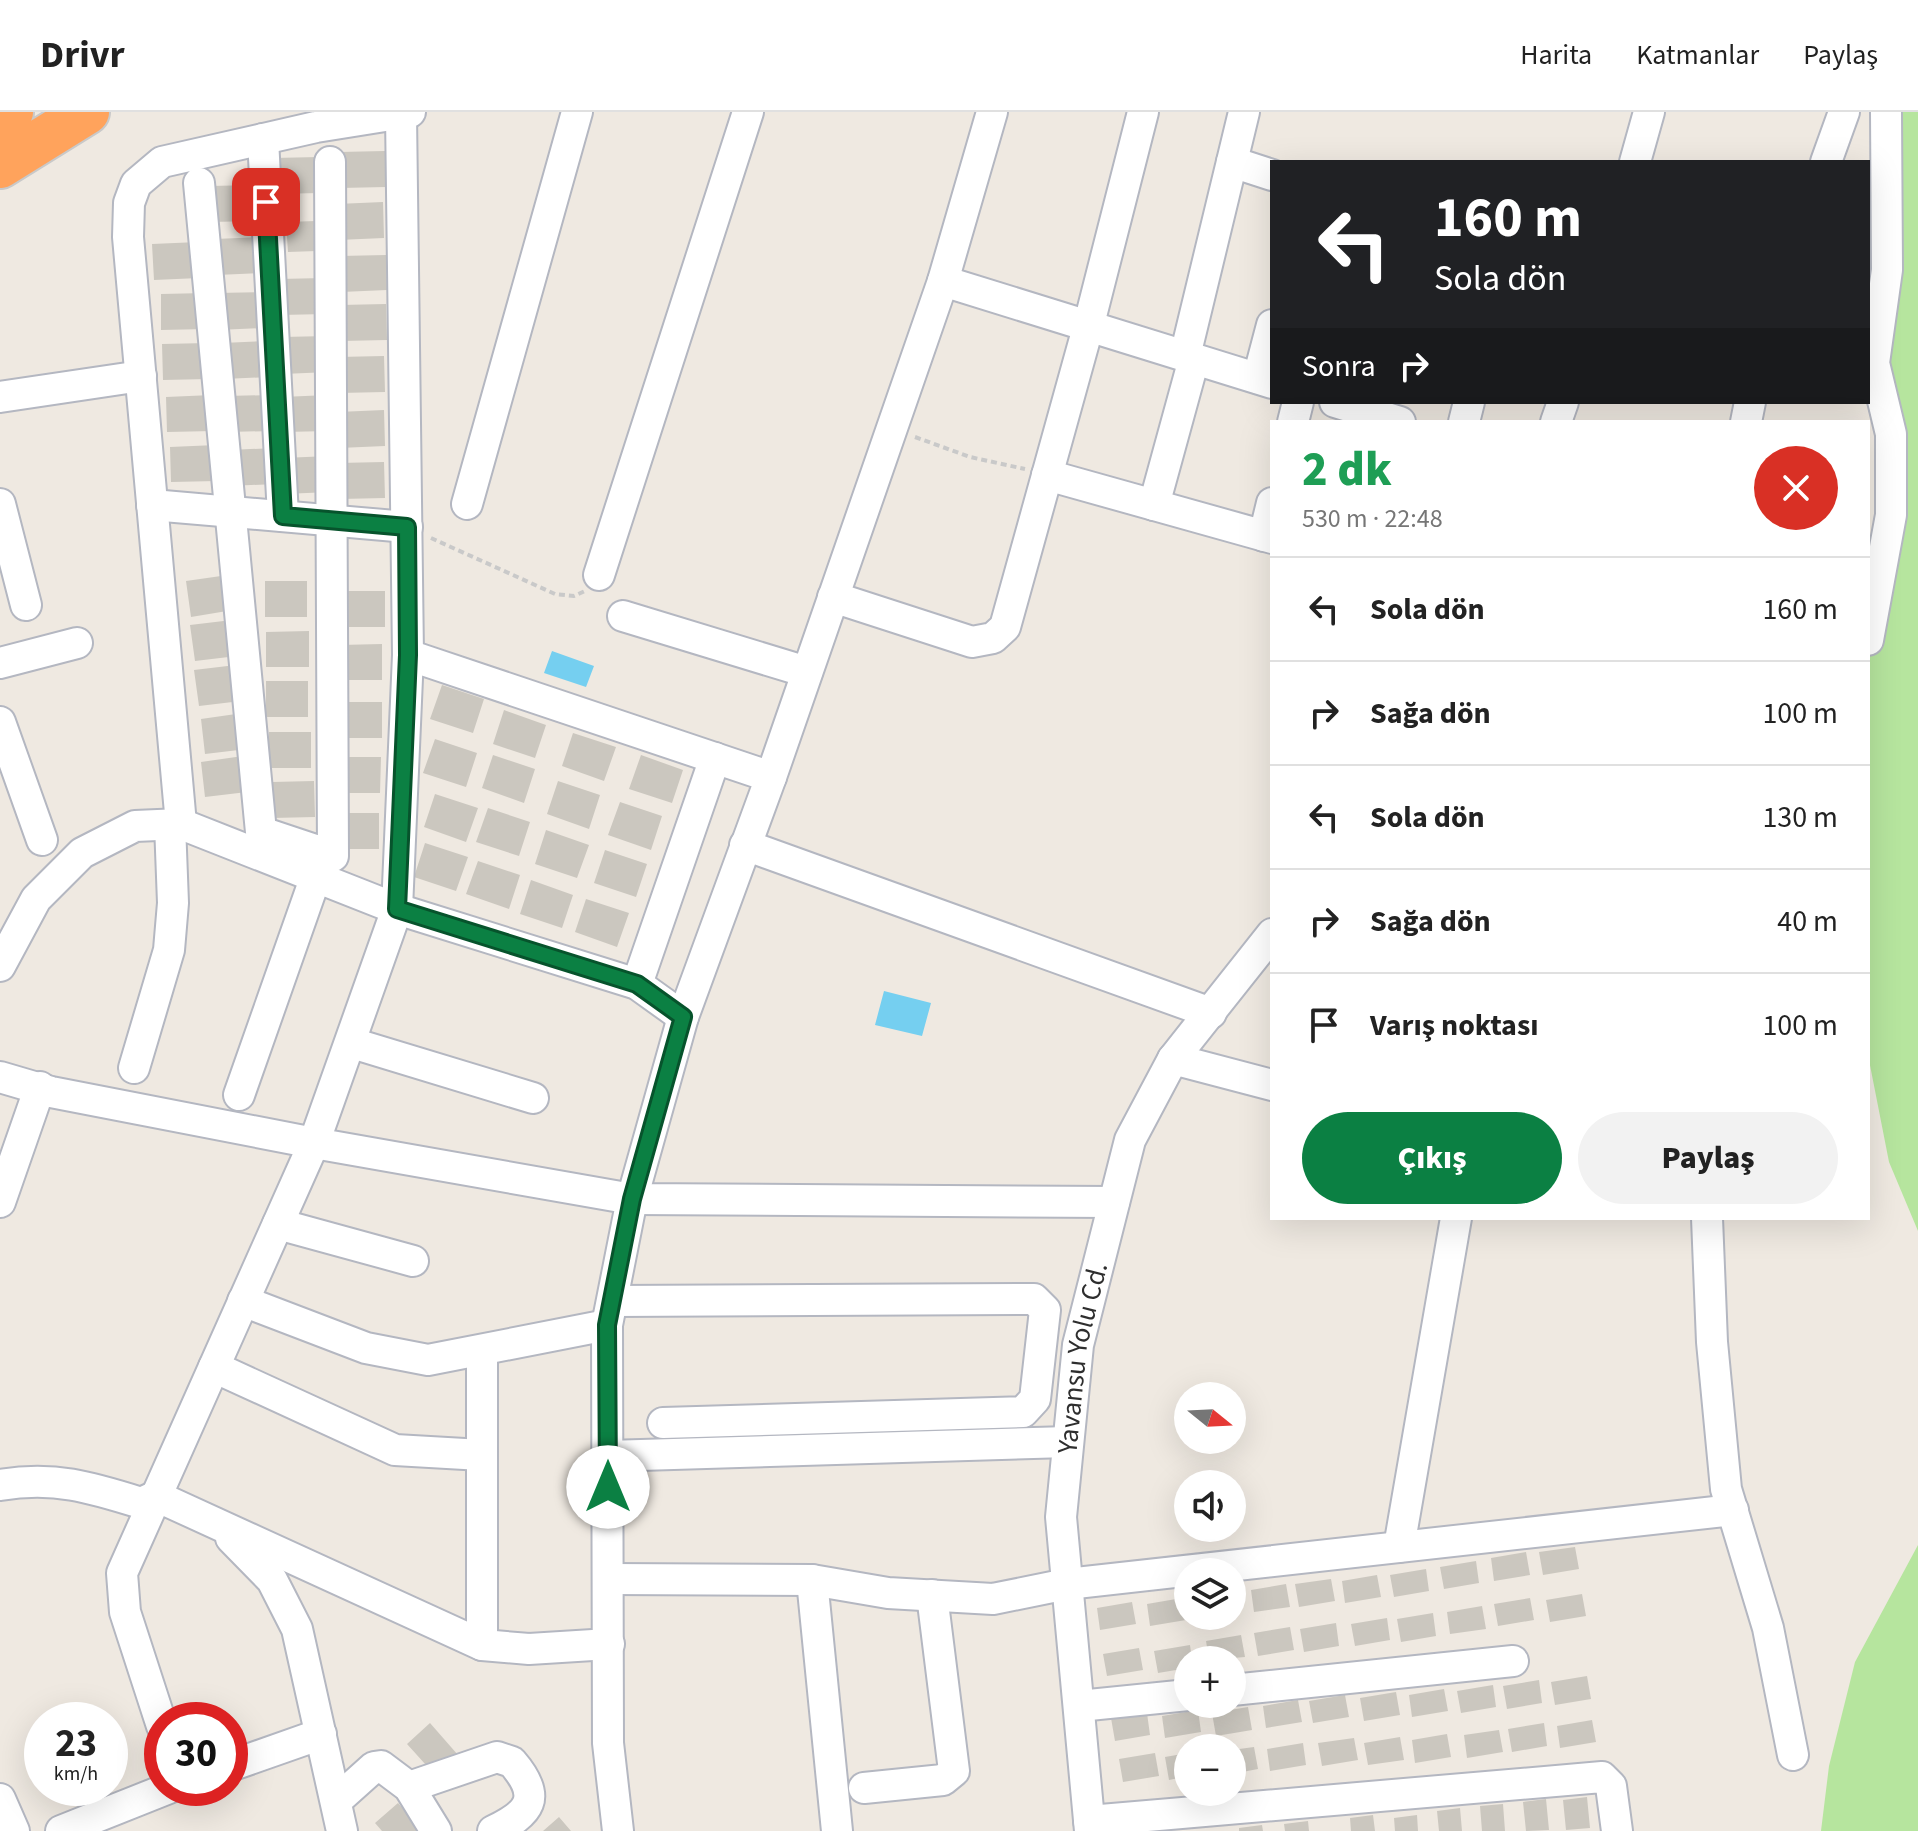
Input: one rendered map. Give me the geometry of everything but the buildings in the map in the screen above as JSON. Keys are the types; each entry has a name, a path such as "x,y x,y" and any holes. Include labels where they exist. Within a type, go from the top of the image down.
{"highway":[{"path":"0,119 11,112"},
{"path":"0,166 87,112"}],"street":[{"path":"467,504 577,112"},
{"path":"599,575 748,112"},
{"path":"618,1831 608,1743 610,1313 632,1199 683,1017 771,777 943,281 992,112"},
{"path":"833,597 972,642 993,638 1005,627 1089,324 1143,112"},
{"path":"1154,505 1244,112"},
{"path":"1636,160 1649,112"},
{"path":"1827,160 1844,112"},
{"path":"1870,629 1891,515 1891,434 1874,363 1887,270 1886,112"},
{"path":"134,1068 169,950 176,824 128,237 129,203 136,184 162,162 263,139 312,119 405,113 408,655 397,909 314,1143 122,1573 125,1612 154,1702"},
{"path":"263,139 283,516"},
{"path":"199,183 261,832 333,856 330,162"},
{"path":"1232,162 1270,174"},
{"path":"943,281 1265,381 1270,341"},
{"path":"0,397 141,376"},
{"path":"1350,404 1394,420"},
{"path":"1047,475 1268,537"},
{"path":"0,504 26,605"},
{"path":"152,505 407,527"},
{"path":"623,616 807,672"},
{"path":"0,663 77,643"},
{"path":"408,655 771,777"},
{"path":"0,722 42,840"},
{"path":"637,984 715,758"},
{"path":"0,966 36,899 82,853 135,826 176,824 397,909 637,984 683,1017"},
{"path":"745,845 1211,1013"},
{"path":"239,1095 316,876"},
{"name":"Yavansu Yolu Cd.","path":"1090,1826 1061,1517 1078,1345 1130,1140 1173,1059 1270,937"},
{"path":"352,1043 533,1098"},
{"path":"1173,1059 1270,1084"},
{"path":"0,1077 314,1143 632,1199 1114,1202"},
{"path":"0,1202 40,1087"},
{"path":"1399,1547 1456,1220"},
{"path":"1707,1220 1712,1342 1726,1489 1768,1628 1793,1755"},
{"path":"278,1224 413,1261"},
{"path":"243,1301 366,1348 428,1360 482,1352 610,1313 1034,1299 1045,1310 1035,1399 1023,1412 663,1423"},
{"path":"482,1352 482,1645"},
{"path":"214,1367 395,1450 482,1455"},
{"path":"608,1456 1068,1442"},
{"path":"0,1485 29,1480 76,1483 141,1503 156,1496 482,1645 529,1649 609,1644"},
{"path":"609,1579 812,1580 888,1593 993,1599 1067,1584 1733,1510"},
{"path":"219,1525 272,1580 297,1629 342,1831"},
{"path":"812,1580 837,1831"},
{"path":"864,1788 943,1780 954,1771 932,1595"},
{"path":"1246,1689 1513,1661"},
{"path":"1079,1706 1174,1696"},
{"path":"248,1760 321,1734"},
{"path":"409,1787 497,1757 512,1762 528,1788 530,1805 522,1817 493,1831"},
{"path":"336,1801 374,1767 381,1766 409,1787 436,1831"},
{"path":"1090,1826 1602,1777 1611,1786 1617,1831"},
{"path":"61,1831 144,1798"},
{"path":"0,1799 14,1831"}],"path":[{"path":"892,428 970,457 1047,475"},
{"path":"407,527 555,594 583,593 599,575"}],"green space":[{"path":"1886,112 1918,112 1918,1231 1889,1162 1870,1065 1870,629 1891,515"},
{"path":"1918,1545 1918,1831 1821,1831 1829,1766 1855,1662"}],"water":[{"path":"552,651 594,666 586,687 544,673"},
{"path":"884,991 931,1003 922,1036 875,1025"}],"route":[{"path":"266,202 283,516 407,527 408,655 397,909 637,984 683,1017 632,1199 607,1325 608,1487"}]}
